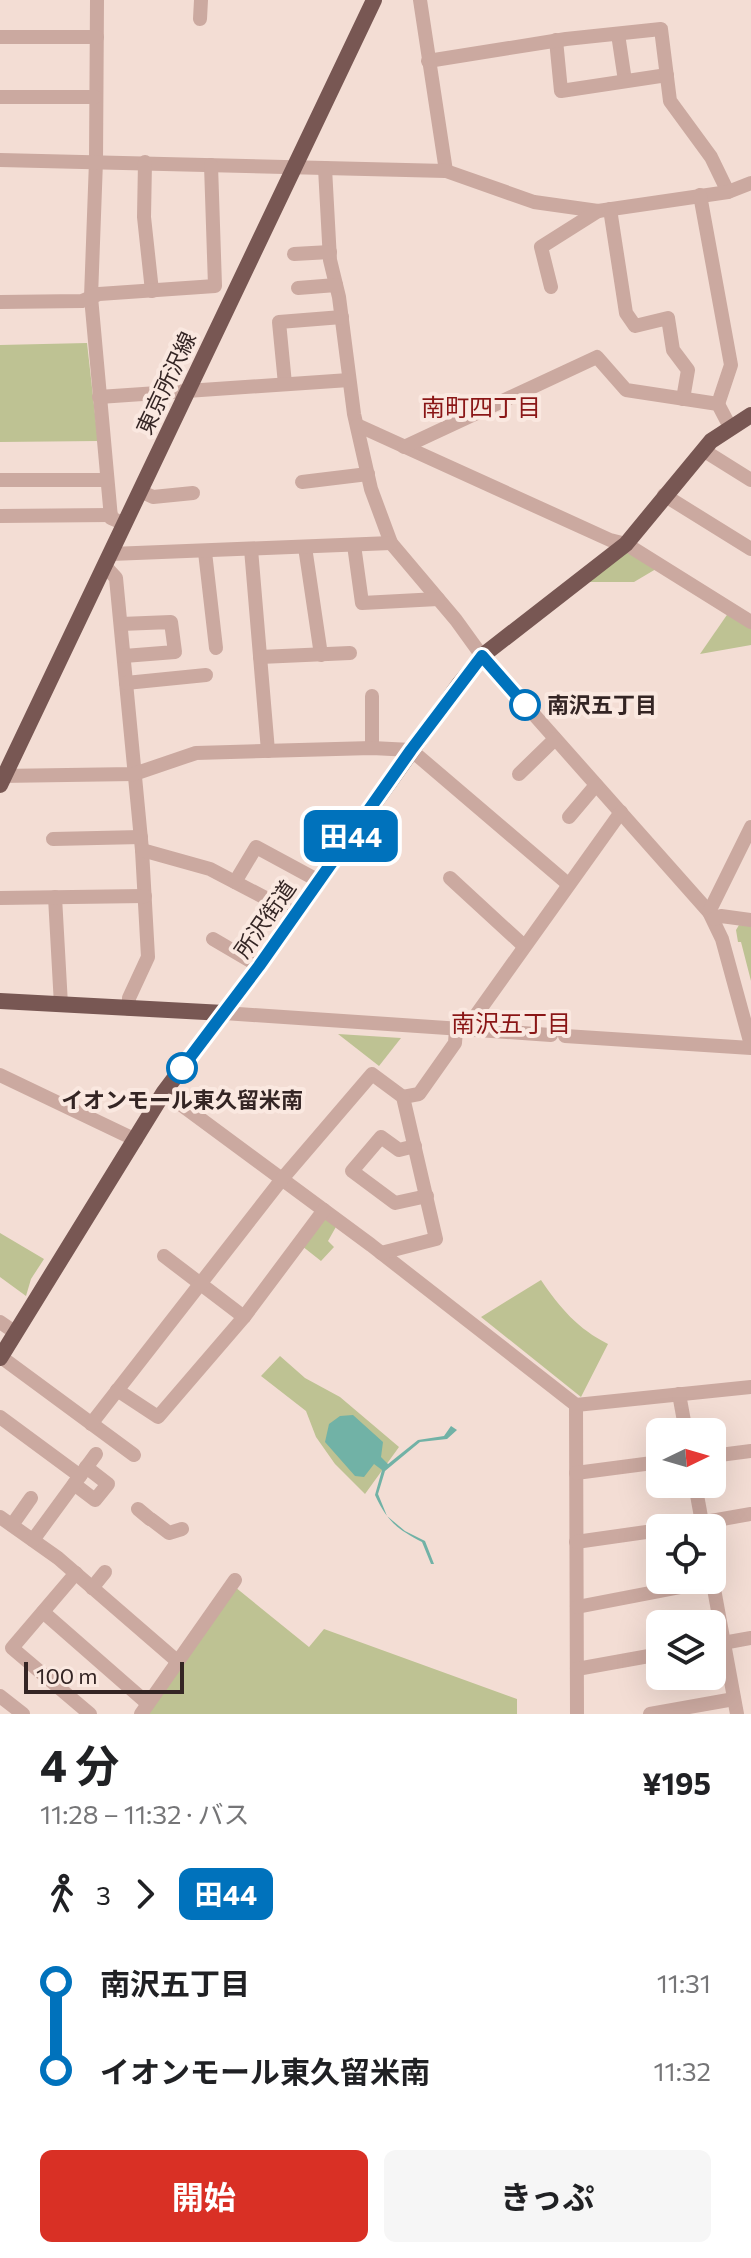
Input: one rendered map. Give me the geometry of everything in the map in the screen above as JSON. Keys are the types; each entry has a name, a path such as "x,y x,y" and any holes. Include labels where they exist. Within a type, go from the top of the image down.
{"main road":[{"name":"東京所沢線","path":"1,779 108,560 118,519 140,491 374,0"},
{"name":"所沢街道","path":"0,1358 164,1092 259,966 411,750 482,656 626,544 703,450 730,427 751,415"},
{"path":"0,1001 224,1013"}],"street":[{"path":"0,516 118,519 107,480 91,297 97,0"},
{"path":"200,19 201,0"},
{"path":"420,0 446,171"},
{"path":"428,61 556,40 661,29 670,101 711,157 728,192"},
{"path":"618,34 625,81"},
{"path":"0,37 97,37"},
{"path":"556,40 561,91 667,75"},
{"path":"0,97 95,97"},
{"path":"0,160 446,171 534,202 604,210 728,192 751,183"},
{"path":"145,162 144,217 152,291"},
{"path":"0,302 82,301 91,297 215,286 211,165"},
{"path":"224,1013 751,1046 711,916 482,656 391,543 368,474 349,380 330,252 325,168"},
{"path":"700,195 731,365 718,404 730,427"},
{"path":"551,287 541,247 604,210"},
{"path":"604,210 626,313 635,326 668,318 673,350 688,370 683,399"},
{"path":"294,254 330,252"},
{"path":"298,288 336,285"},
{"path":"285,384 279,322 342,317"},
{"path":"404,447 597,357 626,390 718,404"},
{"path":"99,397 349,380"},
{"path":"357,425 610,540 626,544 750,618"},
{"path":"703,450 751,480"},
{"path":"302,482 368,474"},
{"path":"0,480 107,480"},
{"path":"140,491 153,497 193,493"},
{"path":"664,495 751,549"},
{"path":"129,1009 129,998 148,957 121,624 116,578 108,560 251,549 391,543"},
{"path":"354,545 362,603 438,599"},
{"path":"305,547 321,655"},
{"path":"251,549 268,751"},
{"path":"205,552 216,648"},
{"path":"121,624 171,622 175,652 124,656"},
{"path":"260,657 350,653"},
{"path":"126,683 206,675"},
{"path":"372,696 372,748"},
{"path":"519,774 555,739"},
{"path":"1,779 134,774 196,753 372,748 411,750 568,884"},
{"path":"569,817 596,785"},
{"path":"474,1030 476,1015 621,812"},
{"path":"711,916 746,849 751,827"},
{"path":"53,839 141,844 210,869 296,914"},
{"path":"235,882 256,847 319,881"},
{"path":"450,878 524,946"},
{"path":"0,898 145,896"},
{"path":"55,897 61,1005"},
{"path":"711,916 751,920"},
{"path":"213,939 259,966"},
{"path":"403,1097 419,1094 455,1043 456,1029"},
{"path":"91,1424 282,1179 372,1074 403,1097 436,1239 381,1253"},
{"path":"0,1075 136,1140"},
{"path":"164,1092 381,1253 576,1405 751,1387"},
{"path":"415,1146 399,1150 381,1137 352,1171 395,1203 427,1196"},
{"path":"117,1390 158,1417 244,1317 324,1210"},
{"path":"164,1256 244,1317"},
{"path":"0,1322 16,1333"},
{"path":"0,1358 134,1455"},
{"path":"679,1394 683,1418"},
{"path":"576,1405 577,1714"},
{"path":"0,1417 61,1455 80,1476"},
{"path":"726,1454 751,1451"},
{"path":"33,1540 96,1454"},
{"path":"576,1473 646,1464"},
{"path":"31,1498 6,1521 76,1573 177,1661"},
{"path":"726,1520 751,1514"},
{"path":"147,1516 169,1533 182,1529"},
{"path":"576,1542 646,1532"},
{"path":"92,1588 105,1572"},
{"path":"76,1573 12,1648 90,1714"},
{"path":"43,1612 144,1709 235,1580"},
{"path":"577,1607 646,1593"},
{"path":"726,1643 751,1638"},
{"path":"577,1669 646,1657"},
{"path":"726,1672 737,1714"},
{"path":"0,1696 23,1714"},
{"path":"650,1714 734,1699"}],"green space":[{"path":"87,343 98,441 0,442 0,345"},
{"path":"626,544 661,566 634,582 575,582"},
{"path":"731,609 751,622 751,645 700,654"},
{"path":"739,925 751,926 751,981 741,942 738,942 736,930"},
{"path":"338,1034 401,1038 379,1066"},
{"path":"325,1215 337,1225 328,1241 334,1247 321,1261 302,1246"},
{"path":"0,1233 44,1259 31,1279 26,1296 0,1277"},
{"path":"541,1280 570,1317 608,1344 581,1397 481,1317"},
{"path":"280,1356 305,1378 340,1397 399,1447 365,1494 335,1464 316,1437 306,1411 261,1376"},
{"path":"235,1587 309,1647 324,1629 517,1699 517,1714 145,1714"}],"water":[{"path":"353,1415 383,1442 381,1457 388,1464 418,1440 444,1436 451,1426 457,1430 447,1439 420,1442 385,1471 378,1494 387,1515 375,1495 382,1470 374,1464 364,1477 355,1476 325,1442 329,1424 340,1416"},
{"path":"387,1516 405,1531 425,1541 434,1564 431,1564 422,1542 399,1528"}],"bus line":[{"name":"田44","path":"182,1068 482,656 525,705"}],"place":[{"name":"南沢五丁目","path":"525,705"},
{"name":"イオンモール東久留米南","path":"182,1068"}],"district":[{"name":"南町四丁目","path":"481,408"},
{"name":"南沢五丁目","path":"511,1024"}]}
